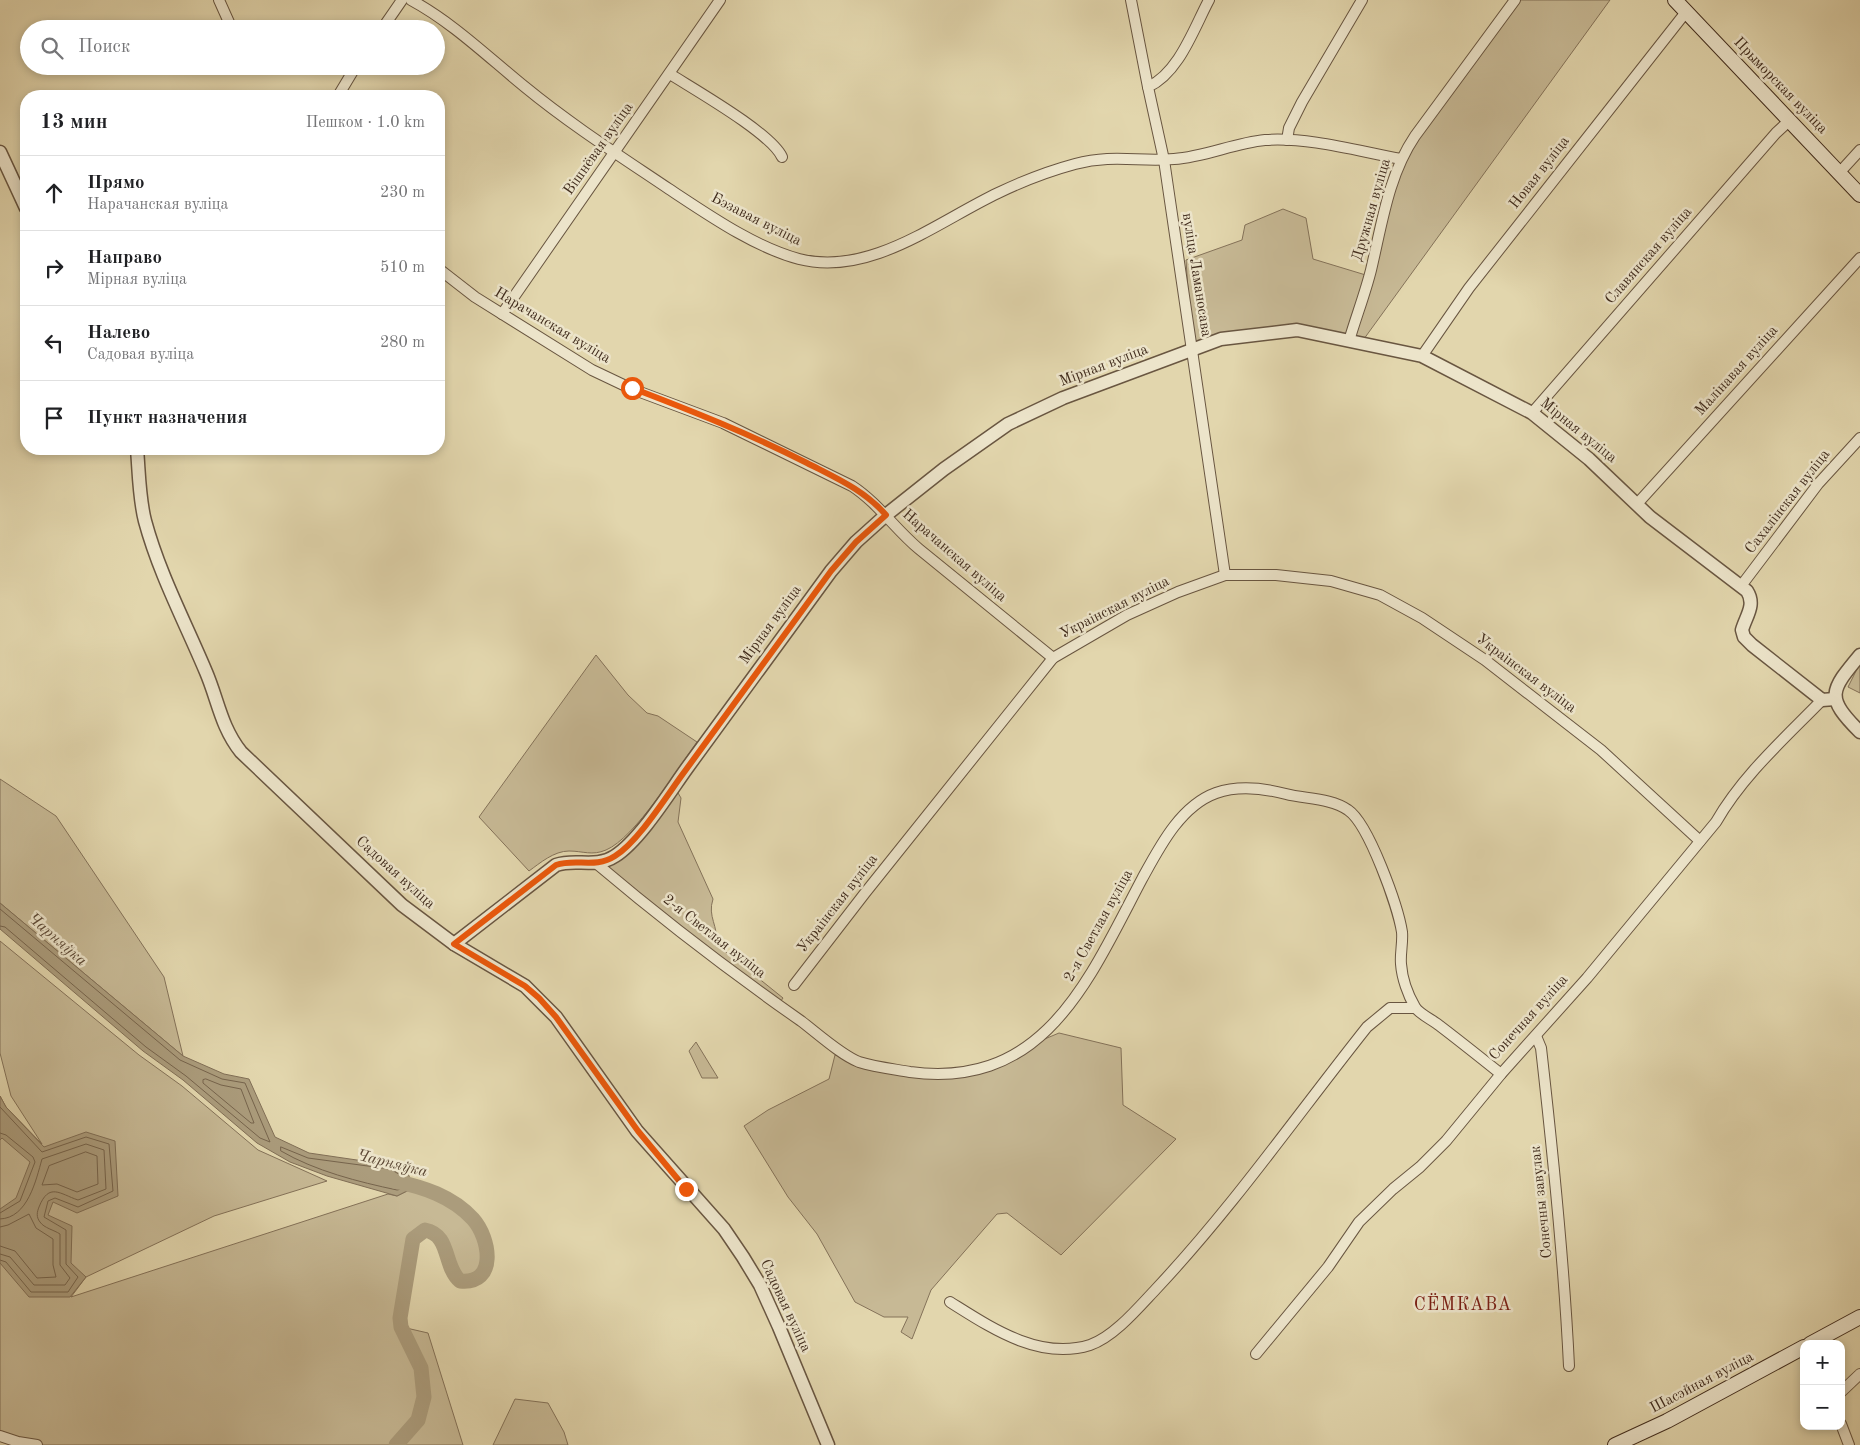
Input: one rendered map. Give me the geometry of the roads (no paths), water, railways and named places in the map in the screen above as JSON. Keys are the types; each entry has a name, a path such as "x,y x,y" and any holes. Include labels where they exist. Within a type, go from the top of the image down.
{"main road":[{"name":"Прыморская вуліца","path":"1675,0 1860,195"},
{"path":"1817,1340 1860,1317"},
{"name":"Шасэйная вуліца","path":"1615,1445 1667,1421 1800,1349"}],"street":[{"path":"219,0 228,20"},
{"path":"388,20 402,0"},
{"name":"Бэзавая вуліца","path":"411,0 441,20"},
{"name":"Вішнёвая вуліца","path":"502,314 720,0"},
{"name":"вуліца Ламаносава","path":"1131,0 1164,160 1225,575"},
{"path":"1148,87 1161,78 1176,60 1209,0"},
{"path":"1287,140 1289,128 1302,102 1362,0"},
{"name":"Дружная вуліца","path":"1349,341 1368,282 1392,184 1401,159 1415,136 1515,0"},
{"name":"Новая вуліца","path":"1422,356 1469,288 1686,12"},
{"name":"Бэзавая вуліца","path":"445,24 534,94 615,153 696,207 748,236 798,258 832,264 848,262 884,251 999,192 1058,168 1096,159 1164,160 1191,157 1262,141 1287,140 1401,159"},
{"path":"670,74 764,135 779,149 782,157"},
{"path":"342,90 351,75"},
{"name":"Славянская вуліца","path":"1532,413 1776,133 1790,120"},
{"path":"1840,172 1860,150"},
{"path":"0,152 20,195"},
{"name":"Малінавая вуліца","path":"1637,504 1860,258"},
{"name":"Нарачанская вуліца","path":"445,273 502,314 592,370 632,388 732,427 852,486 871,499 901,533 919,549 1053,658"},
{"name":"Мірная вуліца","path":"597,864 616,856 639,831 831,571 856,542 886,515 944,469 1008,424 1063,398 1221,338 1298,330 1422,356 1532,413 1589,459 1637,504 1693,551 1742,586"},
{"name":"Сахалінская вуліца","path":"1742,586 1818,484 1860,438"},
{"name":"Садовая вуліца","path":"137,455 144,518 152,547 207,674 215,702 232,741 402,905 454,944 525,986 556,1017 638,1131 724,1229 760,1285 828,1445"},
{"name":"Украінская вуліца","path":"794,985 864,893 1053,658 1127,616 1178,592 1225,575 1276,575 1331,582 1380,595 1422,618 1485,660 1601,750 1700,841"},
{"path":"1742,586 1751,597 1751,606 1742,630 1744,637 1752,645 1831,698 1860,732"},
{"name":"Сонечная вуліца","path":"1256,1354 1328,1267 1358,1222 1433,1154 1536,1036 1716,822 1728,801 1760,763 1831,698 1839,681 1860,656"},
{"name":"2-я Светлая вуліца","path":"597,864 778,1005 856,1061 933,1075 966,1072 1002,1061 1034,1043 1060,1017 1093,972 1157,852 1185,814 1214,794 1238,788 1267,789 1336,804 1348,809 1355,816 1378,861 1395,904 1402,935 1401,966 1404,982 1415,1008 1501,1074"},
{"path":"454,944 556,865 563,862 597,864"},
{"path":"950,1302 1019,1342 1066,1348 1090,1344 1108,1334 1135,1312 1213,1226 1367,1027 1390,1008 1415,1008"},
{"name":"Сонечны завулак","path":"1536,1036 1541,1048 1556,1188 1565,1278 1569,1366"},
{"path":"1845,1388 1860,1374"},
{"path":"1844,1430 1850,1445"},
{"path":"0,1436 18,1442 37,1445"}],"water":[{"path":"0,903 183,1056 224,1074 249,1079 275,1137 309,1153 391,1165 408,1173 412,1185 409,1190 397,1196 327,1176 290,1162 257,1143 183,1080 143,1051 0,929"},
{"path":"0,1096 6,1107 44,1147 86,1132 115,1141 118,1196 77,1213 53,1202 48,1215 72,1226 71,1263 86,1277 70,1297 29,1297 0,1263 0,1209 16,1198 30,1162 2,1138 0,1140"}],"waterway":[{"name":"Чарняўка","path":"394,1181 416,1186 446,1198 465,1211 479,1227 486,1248 487,1259 485,1268 480,1276 472,1280 460,1281 451,1267 439,1238 425,1230 413,1239 400,1318 401,1327 421,1368 424,1397 418,1420 396,1445"}],"district":[{"name":"СЁМКАВА","path":"1463,1305"}]}
